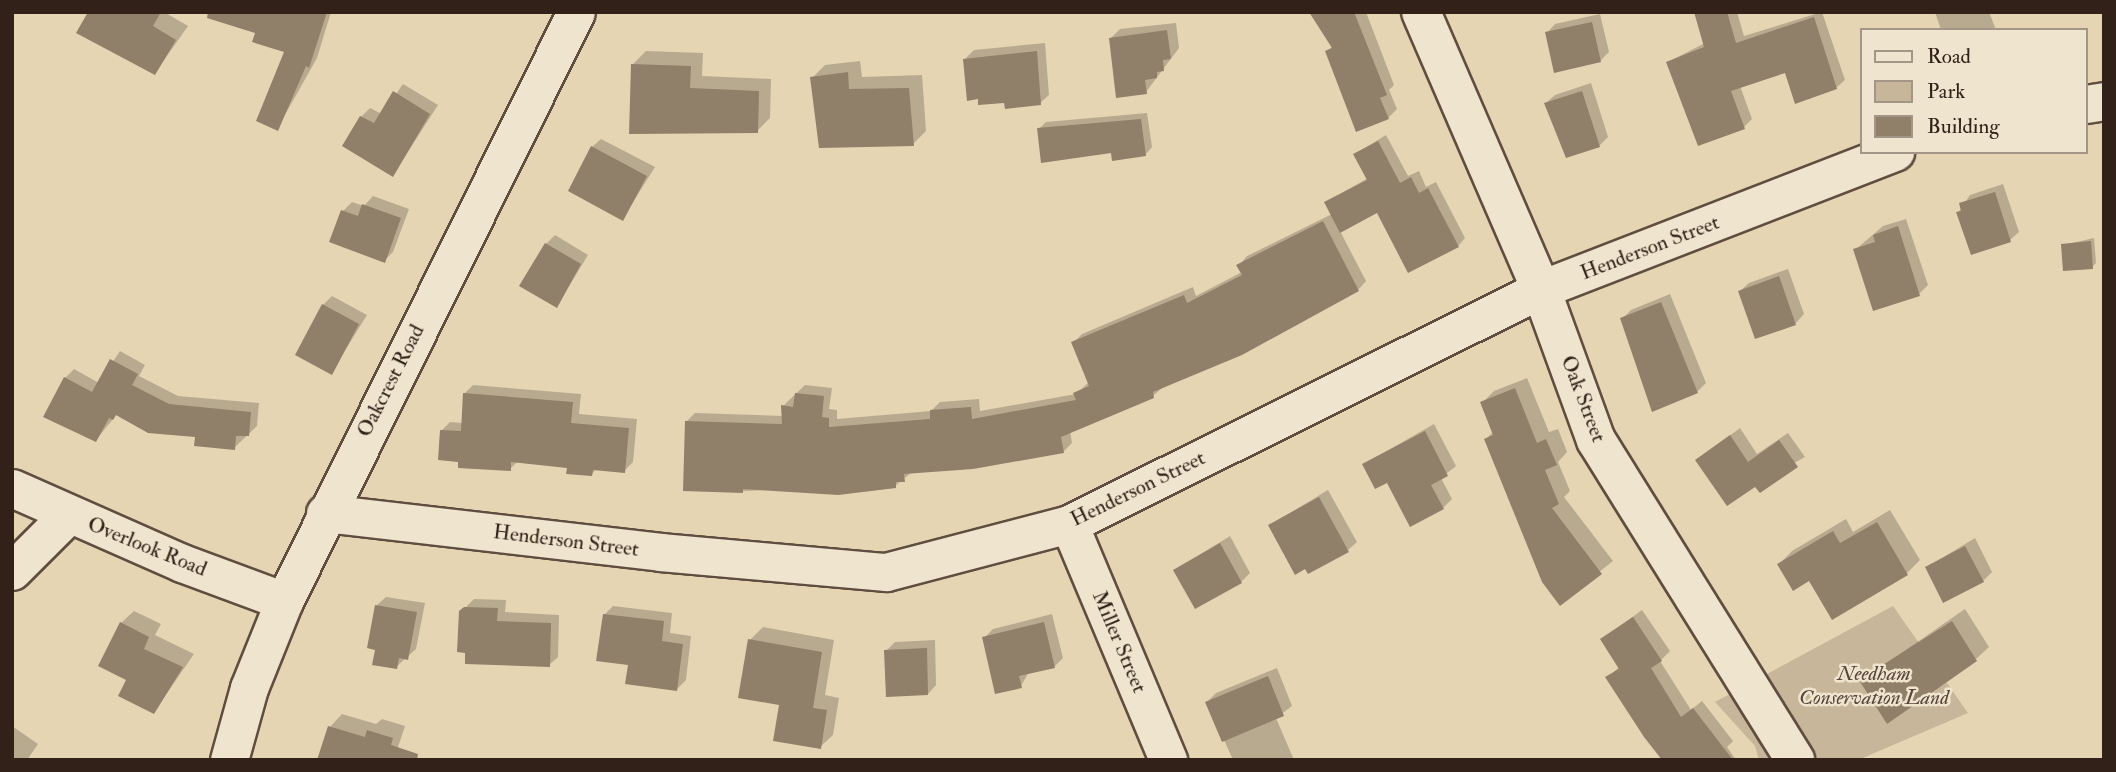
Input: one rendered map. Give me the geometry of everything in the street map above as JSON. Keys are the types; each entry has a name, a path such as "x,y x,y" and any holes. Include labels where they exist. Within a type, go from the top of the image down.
{"street":[{"name":"Oakcrest Road","path":"229,760 249,688 284,601 325,513 576,12"},
{"name":"Oak Street","path":"1421,12 1541,289 1596,440 1795,760"},
{"name":"Henderson Street","path":"325,513 660,552 886,572 1069,524 1541,289 1890,154"},
{"name":"Overlook Road","path":"12,488 68,515 284,601"},
{"path":"12,571 68,515"},
{"name":"Miller Street","path":"1069,524 1168,760"}],"green space":[{"name":"Needham Conservation Land","path":"1893,606 1968,713 1858,760 1759,760 1755,746 1715,702"}],"building":[{"path":"88,12 161,12 153,26 176,40 155,75 76,33"},
{"path":"208,12 327,12 309,68 306,66 278,131 256,121 284,52 252,42 255,33 207,18"},
{"path":"1309,12 1354,12 1387,95 1380,98 1389,119 1356,132 1325,51 1332,48"},
{"path":"1694,12 1727,12 1736,43 1814,17 1837,89 1795,104 1785,73 1731,91 1745,129 1698,146 1666,62 1704,47"},
{"path":"1592,22 1601,62 1554,73 1545,32"},
{"path":"1167,30 1171,59 1163,60 1164,71 1157,72 1157,78 1145,80 1147,94 1116,98 1109,38"},
{"path":"1037,51 1041,105 1005,109 1004,103 978,105 978,99 967,101 963,59"},
{"path":"631,64 691,66 690,88 759,91 758,133 629,134"},
{"path":"848,72 849,89 909,88 914,146 819,148 810,77"},
{"path":"393,91 430,114 393,177 342,146 360,116 374,123"},
{"path":"1582,91 1600,147 1566,158 1544,103"},
{"path":"1141,119 1146,156 1112,161 1111,153 1041,163 1037,128"},
{"path":"1378,141 1400,183 1411,177 1419,193 1428,188 1459,247 1408,273 1377,213 1340,233 1324,202 1367,180 1353,154"},
{"path":"591,146 647,176 623,221 568,191"},
{"path":"1995,192 2011,242 1971,255 1956,212 1961,211 1959,203"},
{"path":"362,204 401,218 385,263 329,242 341,210 358,216"},
{"path":"1323,221 1359,291 1242,355 1153,392 1154,398 1061,437 1064,453 973,469 904,474 905,482 896,482 896,488 838,495 743,489 743,493 683,491 685,421 782,424 781,405 793,407 795,393 824,396 822,417 829,418 829,427 930,419 930,410 971,407 972,419 1076,400 1073,393 1089,386 1071,342 1184,295 1187,303 1242,275 1236,265"},
{"path":"1898,226 1920,296 1873,311 1853,249 1875,242 1873,235"},
{"path":"2091,241 2093,269 2063,271 2061,244"},
{"path":"545,243 581,264 557,308 519,286"},
{"path":"1779,276 1796,325 1755,339 1738,291"},
{"path":"1661,302 1698,393 1652,412 1620,318"},
{"path":"322,304 359,324 332,375 295,355"},
{"path":"110,359 138,374 132,385 169,404 251,412 249,436 236,436 235,450 194,446 195,437 148,433 116,415 113,420 109,418 96,442 43,417 64,377 92,392"},
{"path":"1515,388 1537,443 1546,439 1557,465 1545,470 1559,504 1552,508 1602,574 1560,606 1542,582 1484,439 1493,435 1480,402"},
{"path":"463,393 573,402 571,423 629,428 625,473 593,470 592,476 566,474 567,468 511,462 511,471 458,468 458,462 438,460 440,430 461,431"},
{"path":"1425,431 1448,476 1431,485 1444,509 1410,527 1387,483 1375,489 1362,464"},
{"path":"1730,435 1748,462 1779,440 1798,467 1760,493 1755,487 1727,506 1695,460"},
{"path":"1319,497 1349,552 1308,574 1305,569 1295,575 1268,525"},
{"path":"1877,522 1908,575 1832,620 1809,581 1793,591 1777,564 1833,531 1840,543"},
{"path":"1220,543 1242,583 1195,609 1173,570"},
{"path":"1965,546 1984,582 1943,603 1925,567"},
{"path":"375,605 417,612 408,660 399,658 397,669 372,665 375,650 367,648"},
{"path":"464,607 498,608 497,621 551,623 550,667 465,664 465,653 457,652 459,611"},
{"path":"603,614 664,621 662,641 683,644 677,691 625,684 628,665 596,661"},
{"path":"1633,617 1662,661 1651,668 1681,717 1693,708 1733,760 1662,760 1644,737 1605,677 1619,669 1600,639"},
{"path":"1952,621 1977,661 1887,724 1859,680"},
{"path":"120,622 149,637 144,649 183,667 154,714 118,696 126,680 98,666"},
{"path":"1044,622 1055,668 1019,676 1022,688 995,694 982,637"},
{"path":"748,639 822,652 813,708 827,710 821,749 773,741 779,705 738,698"},
{"path":"927,648 928,695 886,697 884,650"},
{"path":"1268,676 1284,716 1222,742 1205,702"},
{"path":"328,726 365,737 367,730 393,738 391,745 418,754 417,760 317,760"}]}
